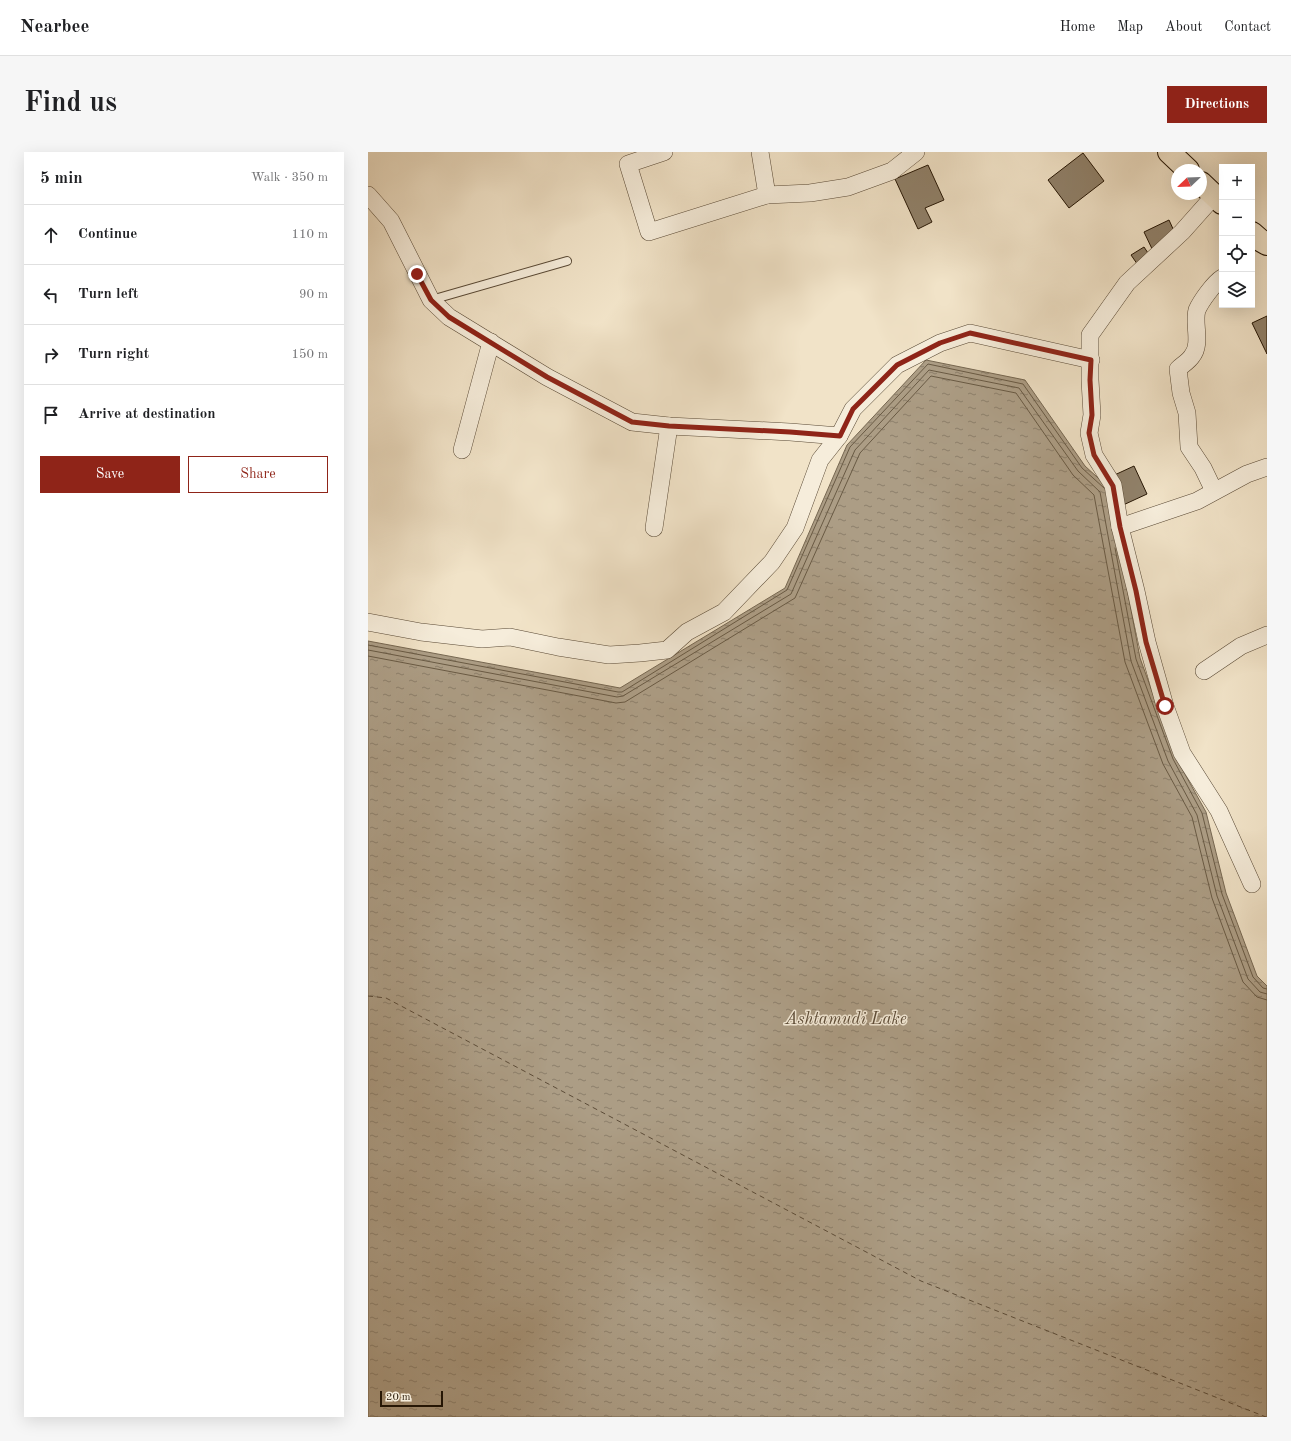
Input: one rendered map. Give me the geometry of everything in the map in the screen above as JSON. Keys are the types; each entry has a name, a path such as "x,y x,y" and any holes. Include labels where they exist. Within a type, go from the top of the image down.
{"main road":[{"path":"1169,152 1182,164"}],"street":[{"path":"664,152 628,164 649,232 767,195 810,193 848,187 892,171 916,152"},
{"path":"760,152 767,195"},
{"path":"1212,194 1182,232 1127,284 1090,335 1092,415 1089,433 1094,455 1113,486 1120,527 1136,591 1146,642 1165,706 1182,753 1219,811 1252,884"},
{"path":"368,195 391,222 431,300 449,317 547,377 632,422 669,426 840,436"},
{"path":"1214,491 1203,468 1189,447 1187,413 1181,393 1178,369 1193,356 1197,335 1197,311 1219,280"},
{"path":"368,622 421,632 482,639 510,637 558,647 609,654 667,650 687,632 724,612 772,562 795,528 820,460 840,436 853,409 897,365 940,343 970,333 1091,360"},
{"path":"462,450 490,342"},
{"path":"654,528 669,426"},
{"path":"1120,527 1197,501 1247,474 1267,467"},
{"path":"1204,671 1241,646 1267,635"}],"lane":[{"path":"431,300 567,261"}],"water":[{"name":"Ashtamudi Lake","path":"926,360 1025,380 1085,466 1108,487 1140,658 1176,758 1206,812 1226,893 1257,976 1267,986 1267,1417 368,1417 368,641 620,688 785,588 847,445"}],"building":[{"path":"1083,153 1104,181 1069,208 1048,180"},
{"path":"928,165 944,200 925,208 932,222 918,229 895,179"},
{"path":"1169,220 1179,242 1154,253 1144,232"},
{"path":"1144,247 1152,259 1140,268 1131,255"},
{"path":"1267,316 1267,354 1252,323"},
{"path":"1134,466 1147,494 1121,506 1108,478"}],"ferry route":[{"path":"368,996 386,998 921,1281 1266,1417"}],"route":[{"path":"417,274 431,300 449,317 547,377 632,422 669,426 840,436 853,409 897,365 940,343 970,333 1091,360 1090,380 1092,415 1089,433 1094,455 1113,486 1120,527 1136,591 1146,642 1165,706"}]}
